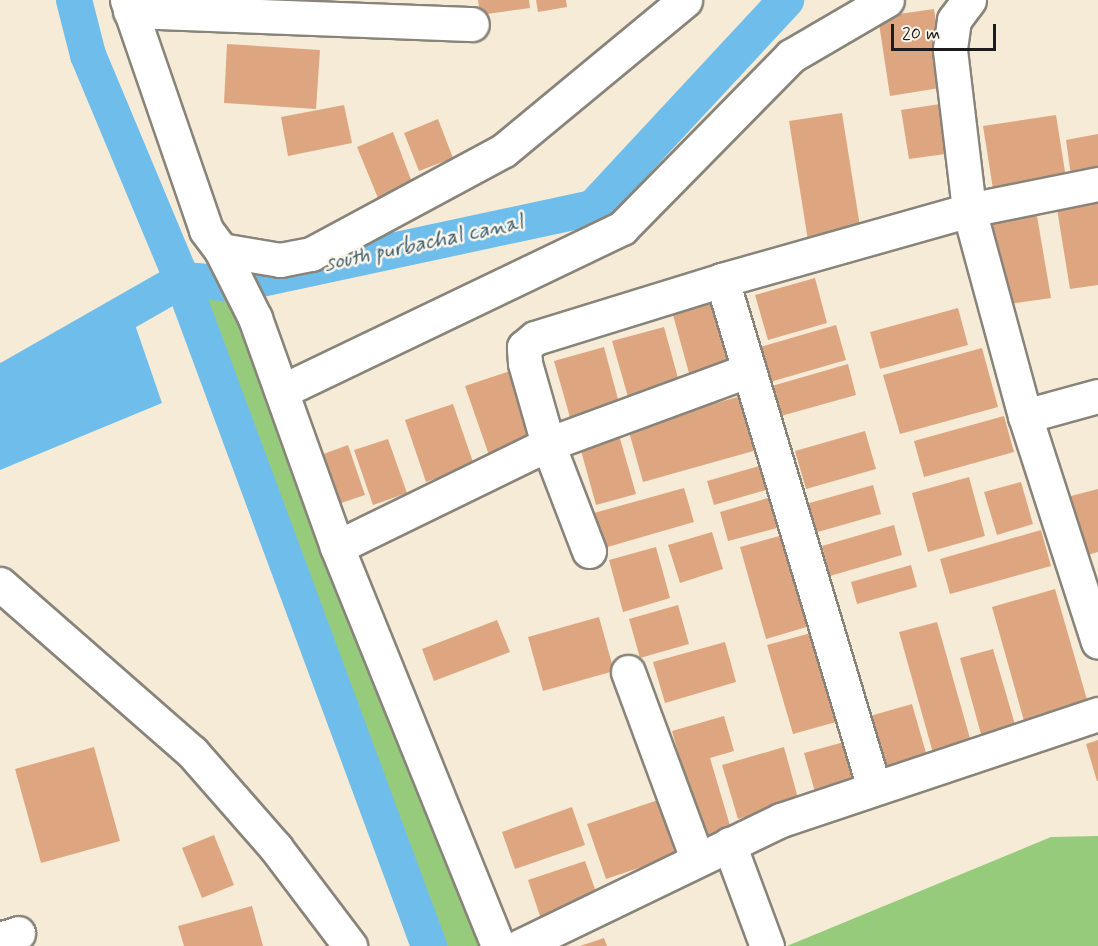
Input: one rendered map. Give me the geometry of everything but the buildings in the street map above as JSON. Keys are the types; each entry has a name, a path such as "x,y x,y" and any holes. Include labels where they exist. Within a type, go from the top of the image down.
{"street":[{"path":"227,261 280,260 331,243 504,150 686,0"},
{"path":"282,391 622,228 791,56 887,0"},
{"path":"969,0 954,20 950,50 969,210 1025,416 1098,642"},
{"path":"472,24 129,5 206,230 227,261 255,318 337,548 498,946"},
{"path":"589,550 548,444 524,347 535,338 722,280 969,210 1098,184"},
{"path":"722,280 874,788"},
{"path":"337,548 548,444 748,370"},
{"path":"1025,416 1098,396"},
{"path":"0,584 192,752 276,848 350,946"},
{"path":"628,672 697,859"},
{"path":"520,946 729,844 874,788 1098,714"},
{"path":"729,844 767,946"}],"green space":[{"path":"182,280 235,298 488,946 429,946"},
{"path":"1098,836 1098,946 787,946 1051,837"}],"water":[{"path":"133,319 162,403 0,470 0,370"}],"waterway":[{"path":"74,0 88,55 182,280 429,946"},
{"name":"south purbachal canal","path":"0,384 182,280 238,284 593,208 786,0"}]}
